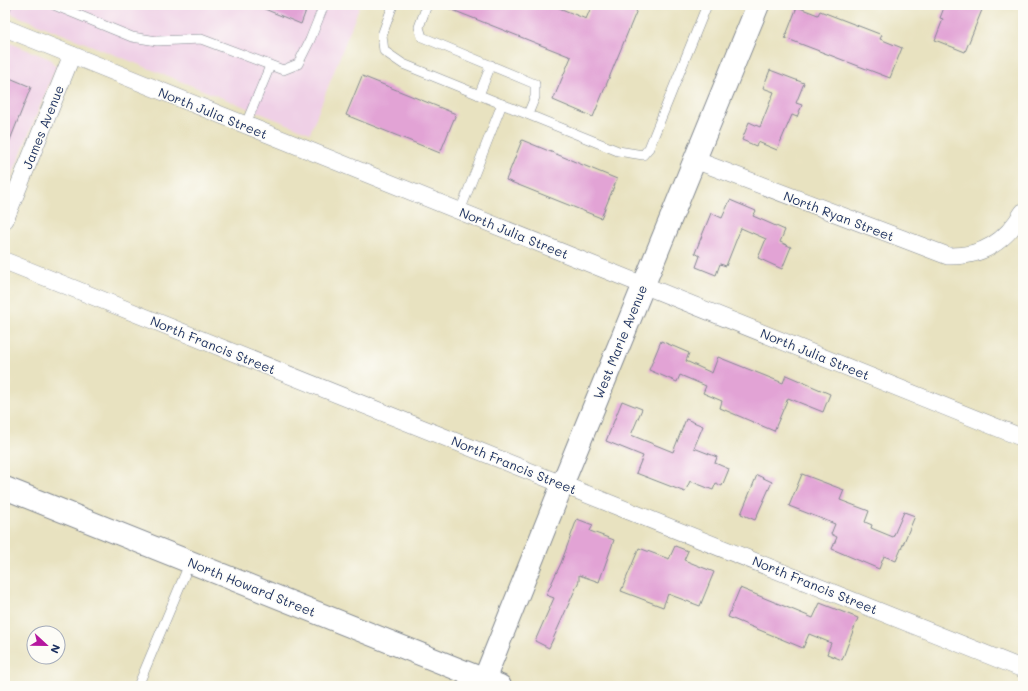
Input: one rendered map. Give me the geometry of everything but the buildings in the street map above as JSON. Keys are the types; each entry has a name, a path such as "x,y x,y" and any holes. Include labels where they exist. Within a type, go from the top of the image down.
{"street":[{"name":"West Marie Avenue","path":"492,683 562,485 758,5"},
{"name":"North Julia Street","path":"5,28 245,126 1023,438"},
{"name":"James Avenue","path":"5,220 72,55"},
{"name":"North Ryan Street","path":"695,160 937,253 960,256 986,250 995,245 1008,234 1023,212"},
{"name":"North Francis Street","path":"5,261 1023,669"},
{"name":"North Howard Street","path":"5,488 492,683"}],"lane":[{"path":"5,10 7,5"},
{"path":"54,5 132,37 157,41 201,39 283,70 298,64 310,40 324,5"},
{"path":"393,5 382,35 384,51 403,64 618,152 643,156 650,148 707,5"},
{"path":"428,5 419,27 422,37 535,84 535,97 528,114"},
{"path":"479,95 491,65"},
{"path":"245,126 270,66"},
{"path":"460,211 502,104"},
{"path":"138,686 190,562"}],"shaded area":[{"path":"5,5 360,5 310,133 5,11"},
{"path":"5,41 50,59 56,67 5,193"}]}
